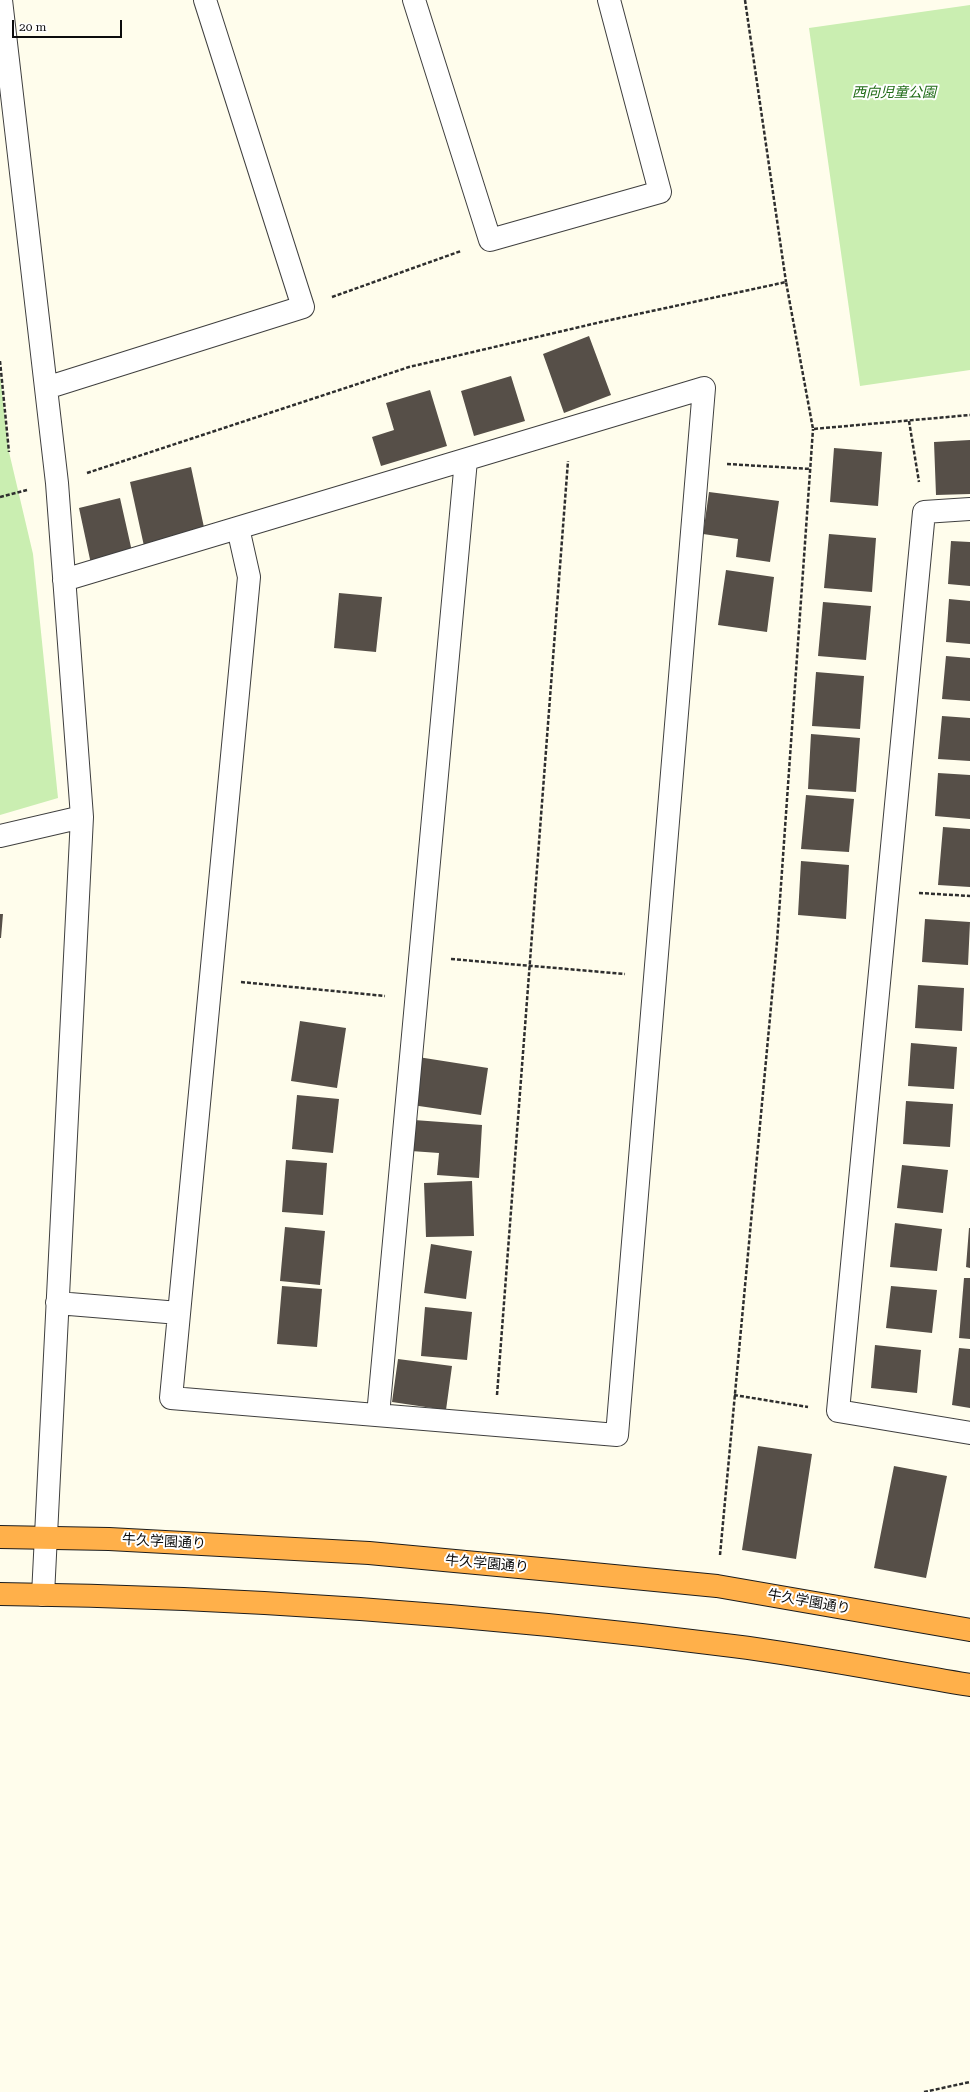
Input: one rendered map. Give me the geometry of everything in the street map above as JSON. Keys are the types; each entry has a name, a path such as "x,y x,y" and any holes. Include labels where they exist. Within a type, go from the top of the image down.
{"highway":[{"name":"牛久学園通り","path":"0,1536 369,1553 709,1586 970,1630"},
{"path":"0,1594 373,1609 558,1626 736,1646 970,1685"}],"street":[{"path":"1,0 57,483 82,817 43,1595"},
{"path":"46,388 303,308 205,0"},
{"path":"414,0 490,240 660,192 609,0"},
{"path":"64,580 704,388 617,1435 171,1398 249,577 238,528"},
{"path":"378,1415 466,460"},
{"path":"970,510 924,512 838,1411 970,1433"},
{"path":"0,836 82,817"},
{"path":"57,1303 179,1312"}],"path":[{"path":"720,1556 776,942 813,429 786,282 745,0"},
{"path":"303,308 490,240"},
{"path":"0,497 57,483 409,367 601,322 786,282"},
{"path":"0,361 9,452"},
{"path":"813,429 970,415"},
{"path":"909,421 924,512"},
{"path":"495,1424 571,428"},
{"path":"698,463 811,469"},
{"path":"888,892 970,896"},
{"path":"420,957 655,977"},
{"path":"210,979 416,999"},
{"path":"734,1395 838,1411"},
{"path":"924,2092 970,2082"}],"green space":[{"name":"西向児童公園","path":"970,5 970,370 860,386 809,28"},
{"path":"0,374 9,452 33,554 58,798 0,815"}],"building":[{"path":"589,336 611,395 564,413 543,354"},
{"path":"511,376 525,421 474,436 461,391"},
{"path":"430,390 447,446 381,466 372,437 394,430 386,403"},
{"path":"970,440 970,494 936,495 934,442"},
{"path":"834,448 882,452 878,506 830,502"},
{"path":"191,467 205,532 144,546 130,482"},
{"path":"709,492 779,501 770,562 736,557 738,539 703,534"},
{"path":"120,498 133,556 91,564 79,508"},
{"path":"829,534 876,538 872,592 824,588"},
{"path":"951,541 970,542 970,586 948,584"},
{"path":"726,570 774,577 767,632 718,625"},
{"path":"339,593 382,597 376,652 334,648"},
{"path":"949,599 970,601 970,644 946,642"},
{"path":"823,602 871,606 866,660 818,656"},
{"path":"946,656 970,658 970,701 942,699"},
{"path":"816,672 864,676 860,729 812,726"},
{"path":"942,716 970,718 970,761 938,759"},
{"path":"811,734 860,738 856,792 808,789"},
{"path":"938,773 970,775 970,819 935,816"},
{"path":"806,795 854,799 849,852 801,849"},
{"path":"943,827 970,829 970,887 938,885"},
{"path":"801,861 849,865 846,919 798,915"},
{"path":"0,914 3,914 1,938 0,938"},
{"path":"925,919 970,922 968,965 922,962"},
{"path":"918,985 964,988 962,1031 915,1028"},
{"path":"300,1021 346,1028 337,1088 291,1081"},
{"path":"911,1043 957,1047 954,1089 908,1086"},
{"path":"418,1057 488,1068 481,1115 412,1105"},
{"path":"297,1095 339,1099 333,1153 292,1149"},
{"path":"906,1101 953,1104 950,1147 903,1144"},
{"path":"414,1120 482,1125 479,1178 437,1175 439,1153 411,1151"},
{"path":"286,1160 327,1163 323,1215 282,1212"},
{"path":"902,1165 948,1170 943,1213 897,1208"},
{"path":"472,1181 474,1236 426,1237 424,1183"},
{"path":"895,1223 942,1229 937,1271 890,1267"},
{"path":"285,1227 325,1231 320,1285 280,1281"},
{"path":"970,1228 970,1268 966,1267"},
{"path":"431,1244 472,1251 466,1299 424,1293"},
{"path":"964,1278 970,1278 970,1339 959,1338"},
{"path":"282,1286 322,1289 317,1347 277,1344"},
{"path":"891,1286 937,1290 932,1333 886,1328"},
{"path":"425,1307 472,1312 467,1360 421,1356"},
{"path":"875,1345 921,1350 917,1393 871,1388"},
{"path":"959,1348 970,1349 970,1408 952,1405"},
{"path":"398,1359 452,1366 446,1410 392,1402"},
{"path":"758,1446 812,1454 796,1559 742,1550"},
{"path":"894,1466 947,1476 926,1578 874,1568"}]}
